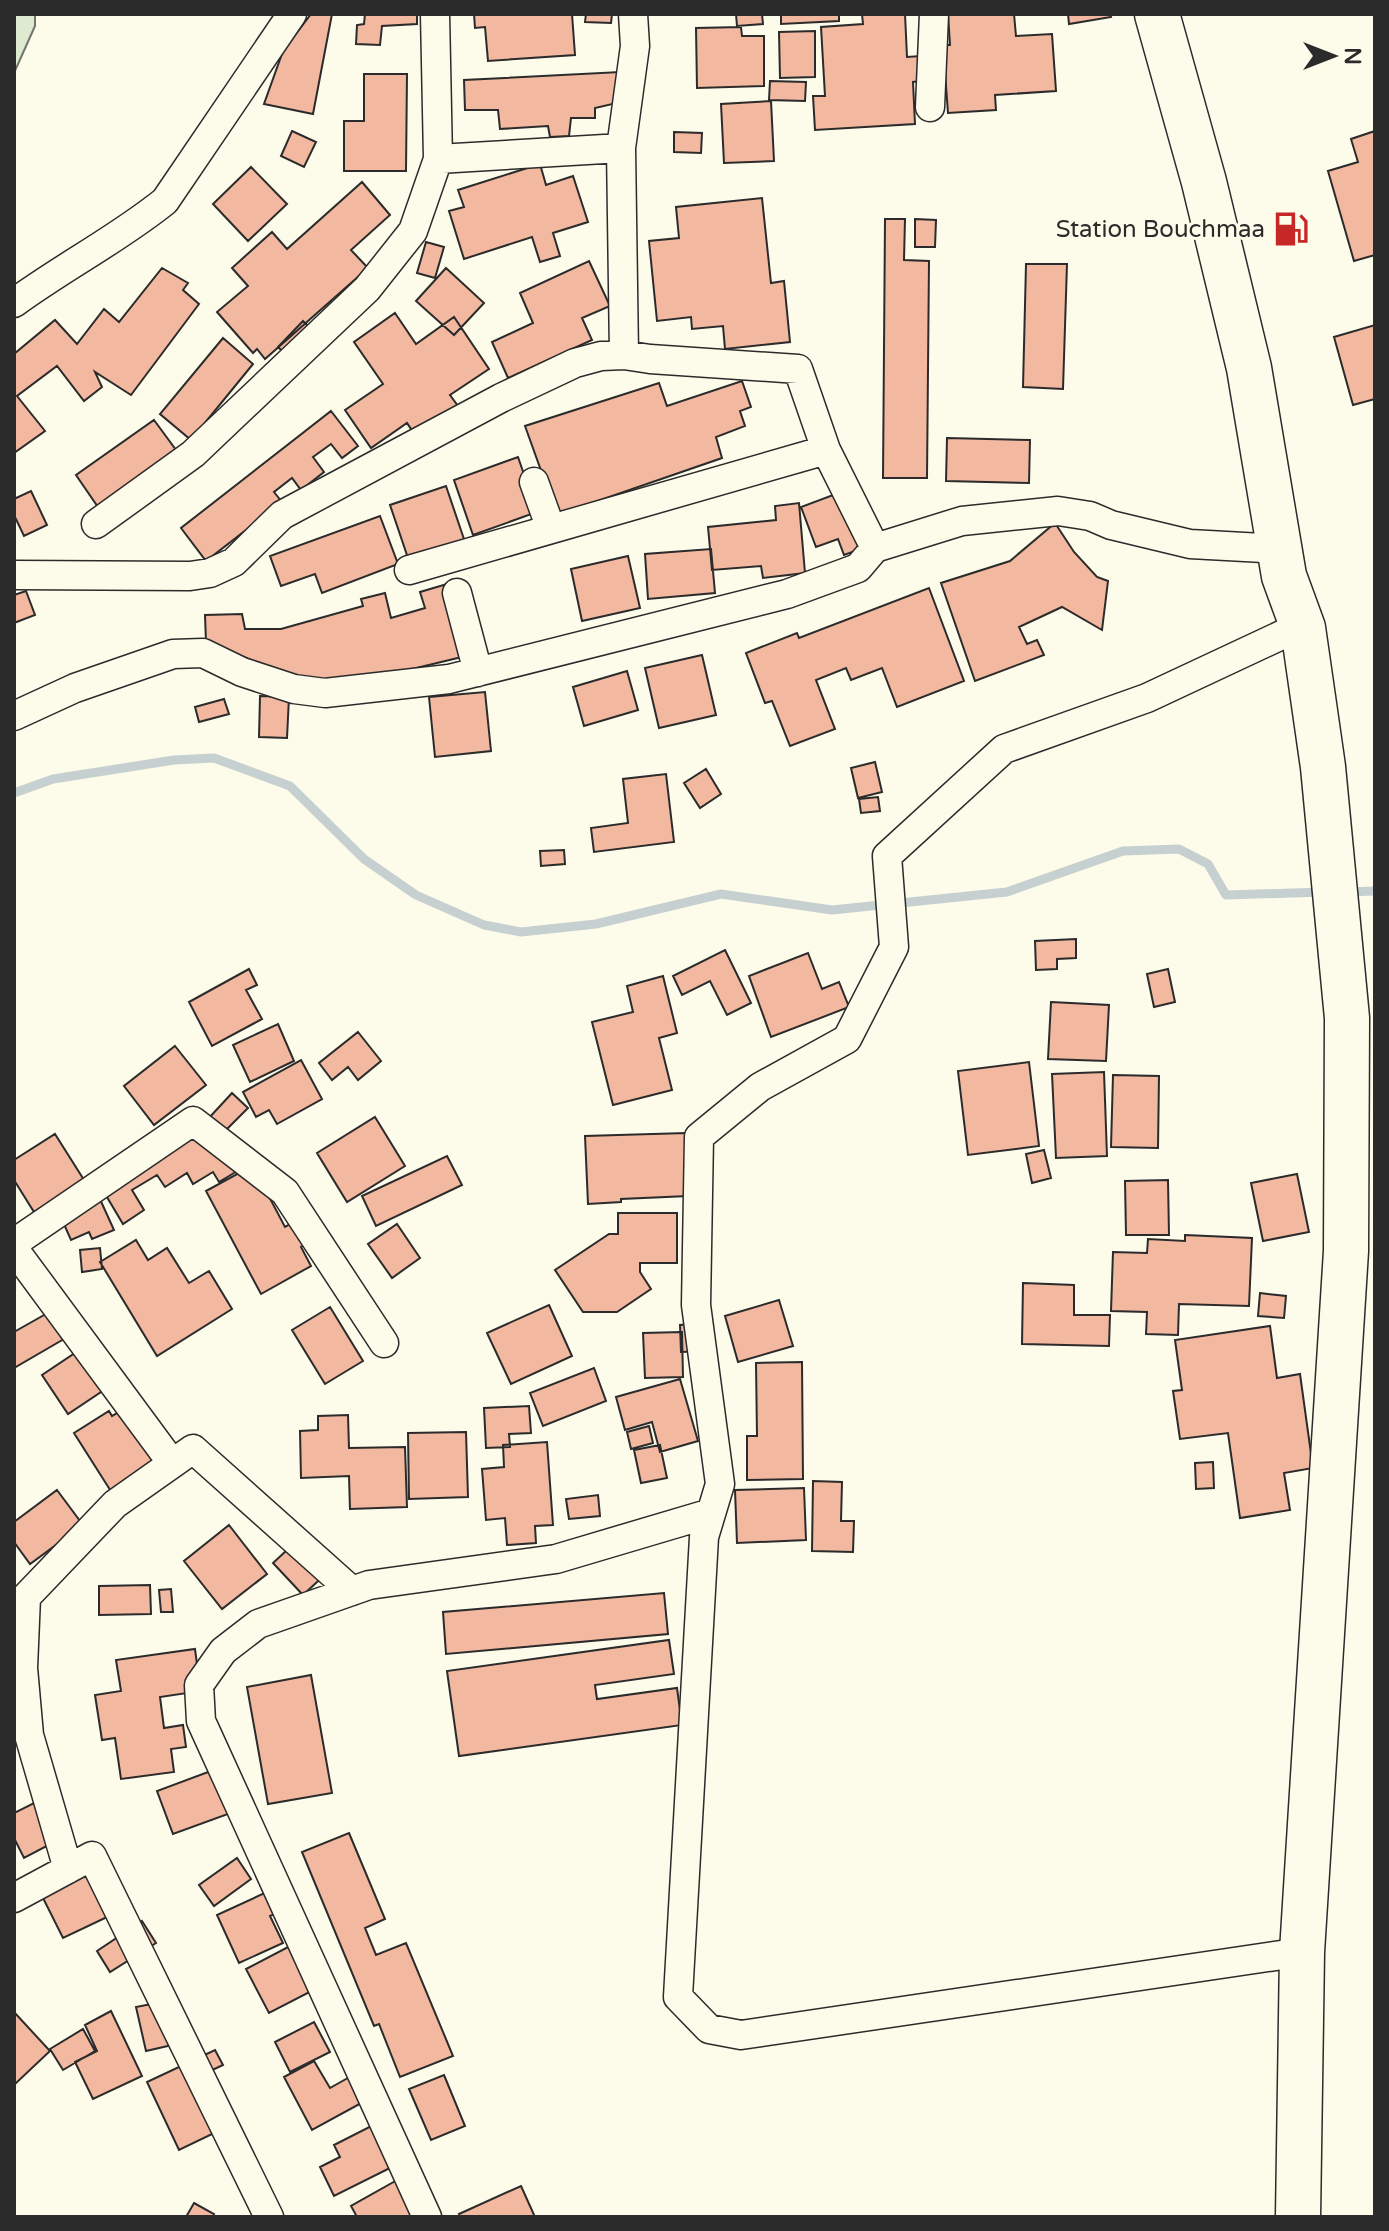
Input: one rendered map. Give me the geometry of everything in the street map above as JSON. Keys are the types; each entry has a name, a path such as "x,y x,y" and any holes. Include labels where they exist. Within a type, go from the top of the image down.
{"main road":[{"path":"1157,14 1204,182 1249,368 1284,576 1303,628 1323,767 1347,1033 1346,1251 1302,1952 1298,2217"}],"street":[{"path":"14,303 45,280 136,224 165,201 292,14"},
{"path":"96,524 193,454 367,289 413,231 438,159 435,14"},
{"path":"624,355 621,148 635,46 633,14"},
{"path":"930,107 934,14"},
{"path":"438,159 621,148"},
{"path":"14,575 190,576 210,573 234,562 282,515 501,398 575,363 601,356 624,355 798,369 826,450 875,548"},
{"path":"409,570 826,450"},
{"path":"534,482 551,529"},
{"path":"14,716 75,688 173,654 203,653 242,672 294,689 325,693 449,679 787,594 858,568 875,548 962,521 1058,511 1090,516 1111,525 1190,544 1280,549"},
{"path":"457,593 478,672"},
{"path":"1302,1952 741,2035 709,2029 678,1997 704,1537 720,1484 696,1305 699,1137 760,1087 847,1039 894,947 887,856 1004,749 1147,698 1288,632 1303,628"},
{"path":"14,1243 193,1121 285,1192 384,1343"},
{"path":"14,1249 172,1463"},
{"path":"68,1869 29,1735 19,1645 26,1597 115,1504 193,1449 352,1591"},
{"path":"427,2217 201,1721 199,1685 223,1651 258,1624 369,1585 556,1559 711,1513"},
{"path":"14,1898 92,1856 269,2217"}],"green space":[{"path":"14,14 35,14 35,26 14,73"}],"building":[{"path":"311,14 332,14 313,114 264,104 283,51"},
{"path":"365,14 417,14 417,24 382,26 380,45 356,44 357,25 364,24"},
{"path":"474,14 572,14 575,55 488,61 485,27 475,28"},
{"path":"586,14 612,14 611,23 585,22"},
{"path":"736,14 762,14 763,24 737,26"},
{"path":"781,14 839,14 839,21 781,24"},
{"path":"862,14 905,14 907,57 921,56 922,81 913,82 915,124 815,130 813,96 825,96 821,27 863,24"},
{"path":"948,14 1014,14 1016,36 1052,34 1056,91 995,95 996,110 948,113 943,45 950,45"},
{"path":"1068,14 1110,14 1111,17 1069,24"},
{"path":"741,27 742,36 764,36 764,86 697,88 696,28"},
{"path":"815,31 815,77 780,78 779,32"},
{"path":"620,72 617,103 595,108 595,118 571,118 569,136 550,137 548,126 500,129 498,110 465,110 464,80"},
{"path":"364,74 407,74 406,171 344,171 344,121 364,121"},
{"path":"770,81 806,82 805,101 769,100"},
{"path":"771,101 774,161 724,163 721,104"},
{"path":"292,131 316,142 304,167 281,156"},
{"path":"1375,131 1375,255 1354,261 1328,171 1358,162 1351,139"},
{"path":"674,132 702,133 701,153 674,152"},
{"path":"540,164 546,185 573,176 588,222 553,233 560,256 540,262 532,237 464,259 449,211 464,207 458,190"},
{"path":"251,167 287,204 248,241 213,204"},
{"path":"362,182 390,215 351,250 368,268 265,359 257,349 253,353 217,312 248,286 232,268 272,232 287,249"},
{"path":"762,198 771,283 784,281 790,342 725,349 723,326 692,329 691,317 657,321 649,241 679,238 676,207"},
{"path":"885,219 905,219 904,260 929,261 927,478 883,478"},
{"path":"915,219 936,220 935,247 915,247"},
{"path":"426,242 444,247 435,278 417,273"},
{"path":"589,261 610,306 582,318 592,340 508,378 492,342 533,323 520,293"},
{"path":"1026,264 1067,264 1063,389 1023,387"},
{"path":"162,268 188,283 183,290 199,304 131,395 95,372 102,387 84,401 57,366 17,396 45,431 14,453 14,354 55,320 77,344 104,309 119,322"},
{"path":"446,268 484,303 454,335 416,301"},
{"path":"395,313 416,344 454,317 489,369 450,395 458,406 415,435 407,423 371,448 345,410 383,384 354,342"},
{"path":"303,321 320,338 294,363 278,347"},
{"path":"1375,325 1375,399 1353,405 1334,337"},
{"path":"223,338 253,364 191,440 160,414"},
{"path":"742,381 751,407 740,411 745,426 716,437 722,458 557,515 525,426 659,383 667,406"},
{"path":"331,411 358,446 342,458 331,444 313,457 324,472 301,490 292,478 274,492 282,502 206,561 181,528"},
{"path":"154,420 179,454 100,510 76,475"},
{"path":"947,438 1030,440 1029,483 946,481"},
{"path":"518,457 537,512 473,535 454,480"},
{"path":"446,486 465,542 409,561 390,505"},
{"path":"849,489 869,546 844,555 838,539 816,547 801,507"},
{"path":"31,491 47,525 24,536 14,515 14,499"},
{"path":"799,503 805,573 763,578 761,566 712,570 708,527 776,520 775,506"},
{"path":"380,516 398,564 322,593 315,574 281,586 270,556"},
{"path":"1055,523 1074,552 1097,577 1108,581 1102,630 1062,607 1019,627 1027,644 1037,640 1044,655 975,681 941,583 1010,561"},
{"path":"711,549 715,593 648,599 645,554"},
{"path":"628,556 640,608 582,621 571,569"},
{"path":"447,584 466,656 379,677 313,683 206,643 205,615 242,614 245,629 281,629 363,606 361,599 385,593 391,618 425,608 420,592"},
{"path":"929,588 964,681 897,707 882,668 851,680 846,668 816,680 835,729 790,746 772,701 765,703 746,653 797,633 799,638"},
{"path":"26,591 35,615 14,623 14,595"},
{"path":"702,655 716,715 659,728 645,668"},
{"path":"627,671 638,710 584,726 573,687"},
{"path":"485,692 491,751 435,757 429,697"},
{"path":"260,696 289,697 287,738 259,737"},
{"path":"224,699 229,714 199,722 195,707"},
{"path":"875,762 882,792 858,798 851,768"},
{"path":"706,769 721,794 700,808 684,783"},
{"path":"666,774 674,842 594,852 591,828 628,823 623,779"},
{"path":"878,797 880,811 861,813 859,799"},
{"path":"564,850 565,864 541,866 540,851"},
{"path":"1076,939 1076,958 1057,959 1057,969 1036,970 1035,941"},
{"path":"725,950 751,1003 727,1015 710,981 682,995 673,976"},
{"path":"808,953 822,989 839,982 849,1007 771,1037 749,976"},
{"path":"249,969 257,985 246,990 262,1019 212,1046 189,1002"},
{"path":"1168,969 1175,1002 1154,1007 1147,974"},
{"path":"663,976 677,1033 659,1038 672,1090 613,1105 592,1022 633,1012 627,986"},
{"path":"1051,1002 1109,1005 1106,1061 1048,1059"},
{"path":"278,1024 294,1061 250,1082 233,1045"},
{"path":"358,1032 381,1061 358,1080 348,1067 332,1080 319,1063"},
{"path":"175,1046 206,1085 154,1125 124,1086"},
{"path":"301,1060 322,1099 277,1124 269,1110 256,1117 243,1092"},
{"path":"1029,1062 1039,1146 968,1155 958,1071"},
{"path":"1104,1072 1107,1156 1056,1158 1052,1074"},
{"path":"1113,1075 1159,1076 1158,1148 1111,1147"},
{"path":"232,1093 248,1108 223,1133 208,1119"},
{"path":"375,1117 405,1166 347,1202 317,1153"},
{"path":"211,1122 239,1170 219,1182 213,1172 193,1184 187,1173 165,1187 157,1175 132,1190 144,1210 123,1224 101,1187"},
{"path":"686,1133 688,1196 588,1204 585,1136"},
{"path":"55,1134 84,1180 34,1212 14,1180 14,1160"},
{"path":"244,1149 285,1227 314,1211 327,1233 301,1247 311,1266 261,1294 206,1191 243,1171"},
{"path":"1044,1150 1051,1178 1032,1183 1026,1154"},
{"path":"447,1156 462,1185 376,1226 362,1196"},
{"path":"1297,1174 1309,1232 1263,1241 1251,1183"},
{"path":"1168,1180 1169,1235 1126,1235 1125,1181"},
{"path":"94,1186 114,1230 92,1239 89,1232 71,1240 55,1204"},
{"path":"618,1213 677,1213 677,1263 640,1263 640,1272 651,1289 617,1312 583,1312 555,1270 609,1234 618,1234"},
{"path":"397,1224 420,1258 392,1278 368,1244"},
{"path":"1185,1235 1252,1238 1249,1306 1179,1304 1178,1335 1146,1334 1147,1312 1111,1311 1113,1252 1147,1253 1148,1239 1185,1241"},
{"path":"136,1240 148,1260 167,1248 189,1283 209,1271 232,1309 157,1356 100,1262"},
{"path":"100,1248 102,1269 82,1272 80,1250"},
{"path":"1023,1283 1074,1285 1074,1315 1110,1315 1109,1346 1022,1344"},
{"path":"1260,1293 1286,1296 1284,1318 1258,1316"},
{"path":"779,1300 793,1346 738,1362 725,1316"},
{"path":"549,1305 572,1356 511,1384 487,1333"},
{"path":"60,1306 76,1332 14,1368 14,1332"},
{"path":"330,1307 363,1361 325,1384 292,1330"},
{"path":"706,1323 707,1351 681,1352 680,1325"},
{"path":"1270,1326 1277,1378 1300,1374 1313,1468 1284,1473 1290,1510 1240,1518 1228,1433 1180,1439 1173,1391 1182,1390 1175,1340"},
{"path":"682,1332 683,1377 645,1378 643,1333"},
{"path":"87,1345 113,1384 68,1414 42,1375"},
{"path":"802,1362 803,1479 747,1480 747,1436 757,1436 756,1363"},
{"path":"594,1368 606,1401 543,1426 530,1393"},
{"path":"680,1379 698,1441 660,1452 652,1422 625,1430 616,1397"},
{"path":"136,1401 168,1450 146,1465 156,1481 119,1504 74,1433 109,1411 112,1416"},
{"path":"529,1406 531,1433 509,1434 510,1447 486,1448 484,1408"},
{"path":"348,1415 349,1448 405,1447 407,1507 350,1509 349,1476 301,1478 300,1431 318,1430 318,1416"},
{"path":"649,1426 653,1443 631,1449 627,1432"},
{"path":"466,1432 468,1497 409,1499 408,1433"},
{"path":"547,1442 553,1525 535,1526 536,1543 507,1545 505,1518 486,1520 482,1469 504,1467 503,1445"},
{"path":"660,1445 667,1478 641,1483 634,1450"},
{"path":"1213,1462 1214,1488 1196,1489 1195,1463"},
{"path":"813,1481 842,1482 841,1521 854,1521 853,1552 812,1551"},
{"path":"804,1488 806,1540 737,1543 735,1490"},
{"path":"57,1490 83,1525 30,1564 14,1542 14,1522"},
{"path":"598,1495 600,1516 569,1519 566,1499"},
{"path":"229,1525 267,1574 222,1609 184,1561"},
{"path":"301,1537 331,1569 303,1595 273,1563"},
{"path":"150,1585 151,1614 99,1615 99,1586"},
{"path":"171,1589 173,1612 161,1612 159,1590"},
{"path":"664,1593 668,1634 446,1654 443,1612"},
{"path":"669,1640 674,1674 595,1685 597,1699 677,1688 682,1725 459,1756 447,1671"},
{"path":"195,1649 197,1664 210,1662 214,1689 160,1697 164,1728 183,1725 186,1747 171,1749 174,1772 121,1779 115,1738 102,1740 95,1695 121,1691 116,1660"},
{"path":"311,1675 332,1793 268,1804 247,1687"},
{"path":"219,1768 220,1792 228,1814 173,1834 157,1791"},
{"path":"40,1800 60,1839 24,1858 14,1838 14,1813"},
{"path":"349,1833 385,1919 365,1928 376,1955 406,1943 453,2056 400,2077 379,2024 374,2026 302,1852"},
{"path":"237,1858 251,1879 214,1906 199,1885"},
{"path":"103,1867 124,1909 63,1938 42,1896"},
{"path":"280,1886 290,1907 270,1916 283,1943 239,1963 217,1915"},
{"path":"142,1921 156,1943 110,1972 97,1951"},
{"path":"290,1946 329,1982 269,2013 246,1969"},
{"path":"172,2000 181,2043 146,2051 136,2007"},
{"path":"111,2011 142,2076 93,2099 75,2062 97,2051 85,2025"},
{"path":"14,2012 50,2051 14,2085"},
{"path":"314,2022 330,2052 290,2072 275,2042"},
{"path":"83,2029 95,2051 63,2070 50,2049"},
{"path":"215,2050 223,2065 210,2071 235,2123 179,2150 147,2082"},
{"path":"314,2061 330,2088 362,2070 376,2095 312,2130 284,2077"},
{"path":"444,2075 465,2126 431,2140 409,2089"},
{"path":"385,2119 406,2160 334,2196 320,2167 340,2157 334,2145"},
{"path":"406,2175 424,2208 407,2217 357,2217 351,2206"},
{"path":"521,2186 535,2217 461,2217 459,2214"},
{"path":"194,2203 214,2214 212,2217 186,2217"}],"waterway":[{"path":"14,793 53,779 174,760 214,758 290,786 364,859 416,895 484,925 521,932 596,924 721,894 832,910 1007,892 1123,851 1179,849 1208,864 1226,895 1324,892"},
{"path":"1346,892 1375,891"}],"place":[{"name":"Station Bouchmaa","path":"1291,229"}]}
